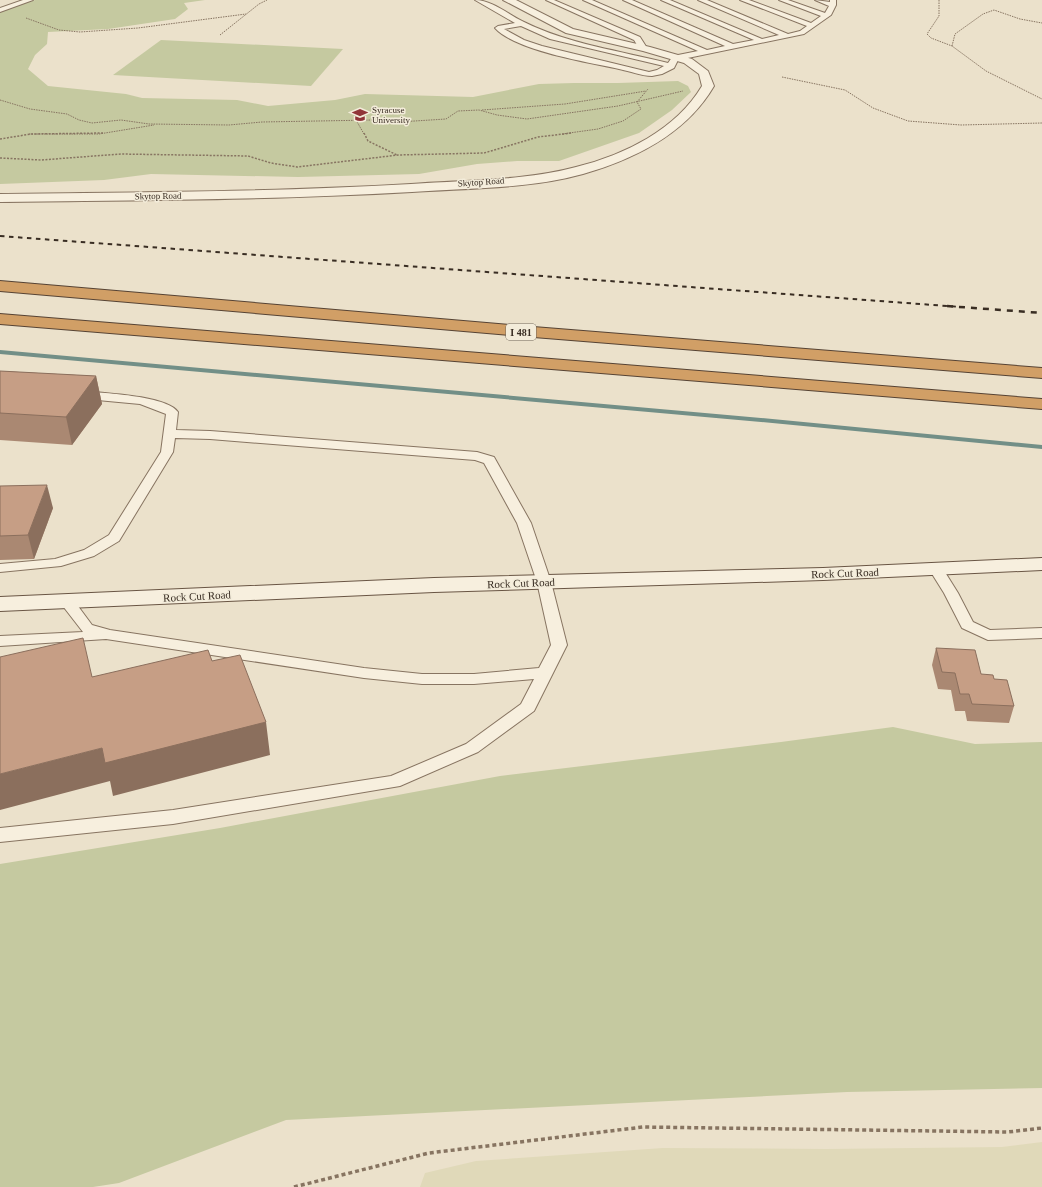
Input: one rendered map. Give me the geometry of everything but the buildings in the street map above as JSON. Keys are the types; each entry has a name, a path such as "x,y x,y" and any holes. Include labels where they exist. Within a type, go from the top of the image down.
{"highway":[{"name":"I 481","path":"0,286 603,338 1042,373"},
{"path":"0,319 1042,404"},
{"path":"0,325 252,340"}],"street":[{"path":"508,0 570,31 643,48 674,62 688,61 704,73 708,86 706,90"},
{"name":"Skytop Road","path":"0,198 346,191 544,177 577,171 610,161 640,146 665,132 692,110 706,90"},
{"name":"Rock Cut Road","path":"0,604 434,585 823,574 1042,564"}],"lane":[{"path":"0,10 30,0"},
{"path":"478,0 522,24 553,37 674,62"},
{"path":"549,0 637,38 643,48"},
{"path":"586,0 706,52"},
{"path":"626,0 733,47"},
{"path":"664,0 761,41"},
{"path":"701,0 788,36"},
{"path":"743,0 812,26"},
{"path":"782,0 826,16"},
{"path":"549,20 498,28 503,33 535,46 577,58 652,74 674,62 706,52 802,33 829,14 833,2 818,0"},
{"path":"0,568 56,563 89,553 114,538 167,452 172,412 164,407 130,399 69,394"},
{"path":"0,835 173,817 394,782 472,748 528,707 559,645 544,582 524,523 489,460 469,455 210,435 169,434"},
{"path":"936,569 951,593 967,625 988,635 1042,633"},
{"path":"67,601 87,628 108,635 364,673 422,679 474,678 545,673"},
{"path":"0,641 108,635"}],"path":[{"path":"220,35 266,0"},
{"path":"939,0 941,11 940,18 927,34 935,40 952,46 986,71 1042,99"},
{"path":"952,46 955,34 983,14 994,10 1020,19 1042,23"},
{"path":"23,17 59,30 80,32 138,28 246,14"},
{"path":"782,77 845,90 872,108 908,121 961,126 1042,123"},
{"path":"637,102 647,91 651,83"},
{"path":"479,110 497,115 527,119 573,114 618,106 678,91 706,90"},
{"path":"0,100 30,110 67,114 79,120 92,123 121,120 160,124 229,125 262,122 356,120 399,122 446,119 458,111 524,108 565,104 647,91"},
{"path":"0,158 41,160 121,154 248,156 271,163 297,167 398,155 484,153 506,148 518,142 538,137 575,134 622,121 641,109 637,102"},
{"path":"356,120 368,141 398,155"},
{"path":"0,138 38,134 99,134 160,124"},
{"path":"294,1187 429,1153 643,1127 1008,1132 1042,1128"}],"shaded area":[{"path":"1042,1142 1042,1187 420,1187 425,1173 476,1161 663,1148 827,1149 1002,1147"}],"green space":[{"path":"35,0 205,0 184,3 188,9 175,19 108,29 48,32 47,44 35,55 28,69 48,86 126,94 142,98 237,100 268,106 335,100 365,94 473,97 539,84 678,81 688,86 691,92 672,110 639,133 559,161 517,161 477,164 419,174 298,177 151,174 104,180 0,184 0,11"},
{"path":"161,40 343,49 311,86 113,75"},
{"path":"893,727 975,744 1042,742 1042,1088 847,1092 286,1120 119,1183 93,1187 0,1187 0,864 220,828 500,776"}],"waterway":[{"path":"0,352 761,420 1042,447"}],"railway":[{"path":"0,236 961,307"},
{"path":"947,306 1042,313"}],"place":[{"name":"Syracuse University","path":"360,115"}]}
